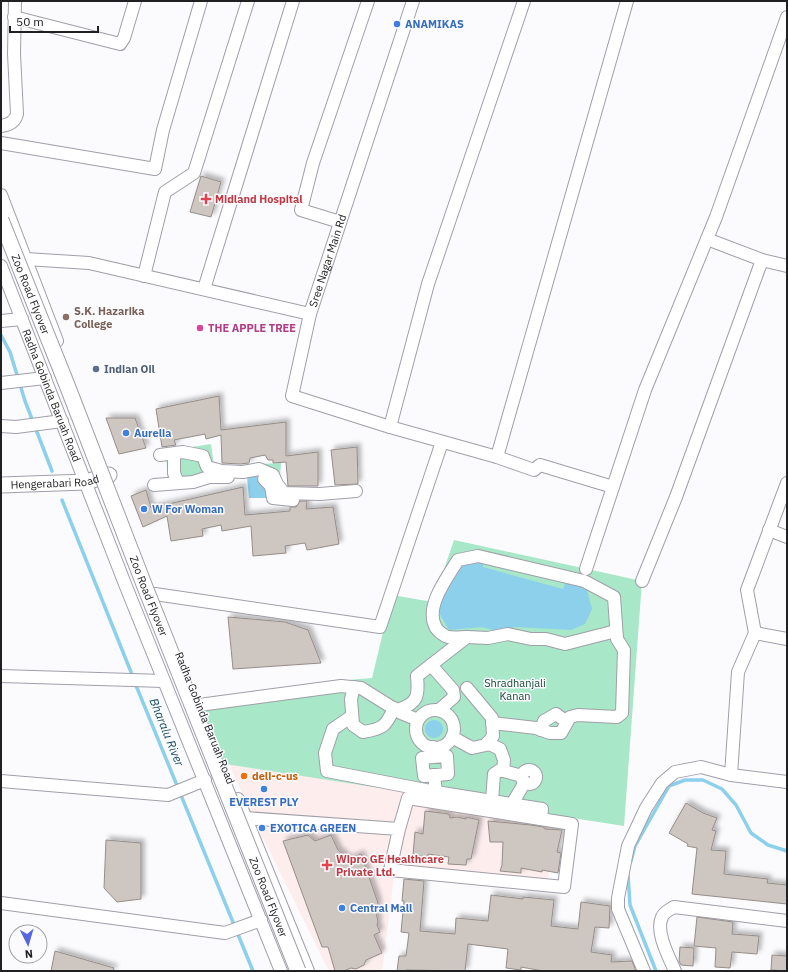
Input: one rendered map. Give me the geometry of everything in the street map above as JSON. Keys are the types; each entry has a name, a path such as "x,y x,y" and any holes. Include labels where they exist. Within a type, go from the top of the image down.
{"main road":[{"name":"Zoo Road Flyover","path":"1,220 67,385 142,581 298,971"},
{"name":"Zoo Road Flyover","path":"1,243 288,971"},
{"name":"Hengerabari Road","path":"1,485 86,482 109,475"}],"street":[{"path":"1,126 13,122 17,114 14,54 14,1"},
{"path":"14,17 120,44 124,38 135,1"},
{"path":"1,143 155,169 162,130 201,1"},
{"path":"144,276 165,192 194,173 248,1"},
{"path":"204,289 293,1"},
{"path":"340,222 301,210 312,163 368,1"},
{"name":"Sree Nagar Main Rd","path":"26,259 89,263 310,314 414,1"},
{"path":"390,427 428,284 524,1"},
{"path":"497,458 627,1"},
{"path":"586,569 645,390 707,239 787,16"},
{"name":"Radha Gobinda Baruah Road","path":"1,195 155,594 308,971"},
{"path":"707,239 762,260 787,266"},
{"path":"642,581 676,497 762,260"},
{"name":"Radha Gobinda Baruah Road","path":"1,266 164,681 281,971"},
{"path":"310,314 292,396 534,470 540,465 613,487"},
{"path":"1,321 22,319"},
{"path":"1,383 45,378"},
{"path":"1,426 16,427 62,421"},
{"path":"155,594 380,627 442,442"},
{"path":"154,485 193,482 209,477 261,477 271,486 273,498 298,501 355,496 284,493 273,476 259,469 243,472 207,467 203,456 183,452 160,456"},
{"path":"174,454 174,473 178,483"},
{"path":"731,775 738,672 755,633 747,590 786,489"},
{"path":"769,530 787,537"},
{"path":"492,723 536,728 550,733 561,733 570,717 578,715 617,717 622,713 624,650 617,639 614,597 584,581 478,556 458,560 440,588 434,604 432,616 438,631 447,636 488,638 508,634 531,639 546,639 565,644 616,631"},
{"path":"755,633 787,639"},
{"path":"354,687 351,699 353,725 363,732 379,730 389,720 396,709 408,706 416,700 418,688 417,676 467,637"},
{"path":"431,665 458,693 492,718 493,736 486,745 472,748 452,737"},
{"path":"1,676 164,681"},
{"path":"199,705 340,686 362,688 396,709 418,720"},
{"path":"436,792 434,775 448,774 447,756 433,752 423,743 419,738 416,726 418,720 427,712 439,710 458,693"},
{"path":"433,752 447,744 452,737 454,727 452,721 444,712 439,710"},
{"path":"352,716 333,729 325,753 327,771 436,792 542,809 541,819"},
{"path":"487,743 500,749 504,760 503,771"},
{"path":"644,971 618,909 618,898 628,846 646,808 662,783 675,772 701,767 731,775 787,782"},
{"path":"492,801 494,774 500,770 524,779 512,804"},
{"path":"1,780 168,795 187,789 205,780"},
{"path":"408,798 572,824 564,887 390,870 399,829 408,798"},
{"path":"245,818 399,829"},
{"path":"1,902 225,933 261,920"},
{"path":"675,971 659,929 662,916 674,907 787,922"}],"shaded area":[{"path":"229,764 406,792 409,802 555,824 547,885 395,869 382,971 329,971 256,824"}],"green space":[{"path":"211,444 214,466 281,463 279,493 261,477 209,477 168,490 166,451"},
{"name":"Shradhanjali Kanan","path":"454,540 642,581 624,826 212,762 187,700 324,682 372,678 392,595 433,602"}],"water":[{"path":"247,477 261,477 273,498 249,498"},
{"path":"484,556 483,567 563,589 566,581 587,590 592,609 585,624 571,630 515,627 501,632 482,627 449,630 433,602 460,565"},
{"path":"434,720 440,723 443,729 440,735 434,738 428,735 425,729 428,723"}],"building":[{"path":"201,176 221,182 211,217 190,212"},
{"path":"219,396 221,430 286,422 286,456 318,452 318,486 288,486 286,462 273,463 273,460 268,460 265,455 250,458 249,463 222,463 221,435 206,439 205,434 174,440 176,445 162,447 156,409"},
{"name":"Aurelia","path":"106,418 135,418 146,448 119,454"},
{"path":"357,447 358,484 335,485 331,450"},
{"path":"243,487 245,515 290,511 290,507 296,507 300,501 307,501 306,509 333,507 339,544 307,550 305,543 285,546 286,553 253,556 251,526 222,531 221,525 202,529 203,536 171,541 167,516 143,527 131,496 146,490 151,508"},
{"path":"228,617 285,622 308,630 321,663 233,669"},
{"path":"686,803 703,813 717,818 712,830 716,831 711,850 726,851 724,874 768,879 767,883 787,885 787,904 692,894 697,848 687,846 688,844 669,833"},
{"path":"425,811 449,814 450,818 457,817 466,819 466,817 479,820 471,859 467,859 466,865 448,864 449,857 428,854 428,857 413,855 415,832 423,834"},
{"path":"488,821 531,825 543,827 545,829 562,830 557,852 561,853 558,873 521,868 521,873 500,871 502,865 503,842 490,842"},
{"name":"Central Mall","path":"308,835 315,841 331,835 338,850 349,859 361,854 378,903 376,913 378,921 377,925 380,932 374,935 382,953 366,960 364,965 356,969 351,968 344,971 335,971 328,947 322,947 283,841"},
{"path":"106,840 141,843 141,899 117,902 104,888"},
{"path":"404,879 424,881 420,931 455,934 456,918 488,921 491,895 523,899 523,897 554,900 551,926 578,929 581,902 610,906 609,928 595,927 591,952 612,955 611,962 632,961 636,971 543,971 521,967 521,970 506,968 508,949 468,944 465,971 397,971 399,956 406,956 409,933 401,932 404,901 402,901"},
{"path":"697,917 733,922 732,934 759,936 757,954 732,952 730,968 715,967 716,948 694,946"},
{"path":"680,947 694,948 693,966 681,965 679,961"},
{"path":"55,951 114,968 113,971 51,971"},
{"path":"772,955 787,956 787,971 771,970"}],"waterway":[{"path":"1,335 10,352 25,401 52,471"},
{"name":"Bharalu River","path":"62,500 133,677"},
{"name":"Bharalu River","path":"135,683 253,971"},
{"name":"Bharalu River","path":"631,861 635,846 669,786 685,780 703,780 722,789 736,805 751,833 768,845 787,851"},
{"name":"Bharalu River","path":"628,875 630,905 656,971"}],"place":[{"name":"ANAMIKAS","path":"397,24"},
{"name":"Midland Hospital","path":"206,199"},
{"name":"S.K. Hazarika College","path":"66,317"},
{"name":"THE APPLE TREE","path":"200,328"},
{"name":"Indian Oil","path":"96,369"},
{"name":"Aurelia","path":"126,433"},
{"name":"W For Woman","path":"144,509"},
{"name":"deli-c-us","path":"244,776"},
{"name":"EVEREST PLY","path":"264,789"},
{"name":"EXOTICA GREEN","path":"262,828"},
{"name":"Wipro GE Healthcare Private Ltd.","path":"327,865"},
{"name":"Central Mall","path":"342,908"}]}
